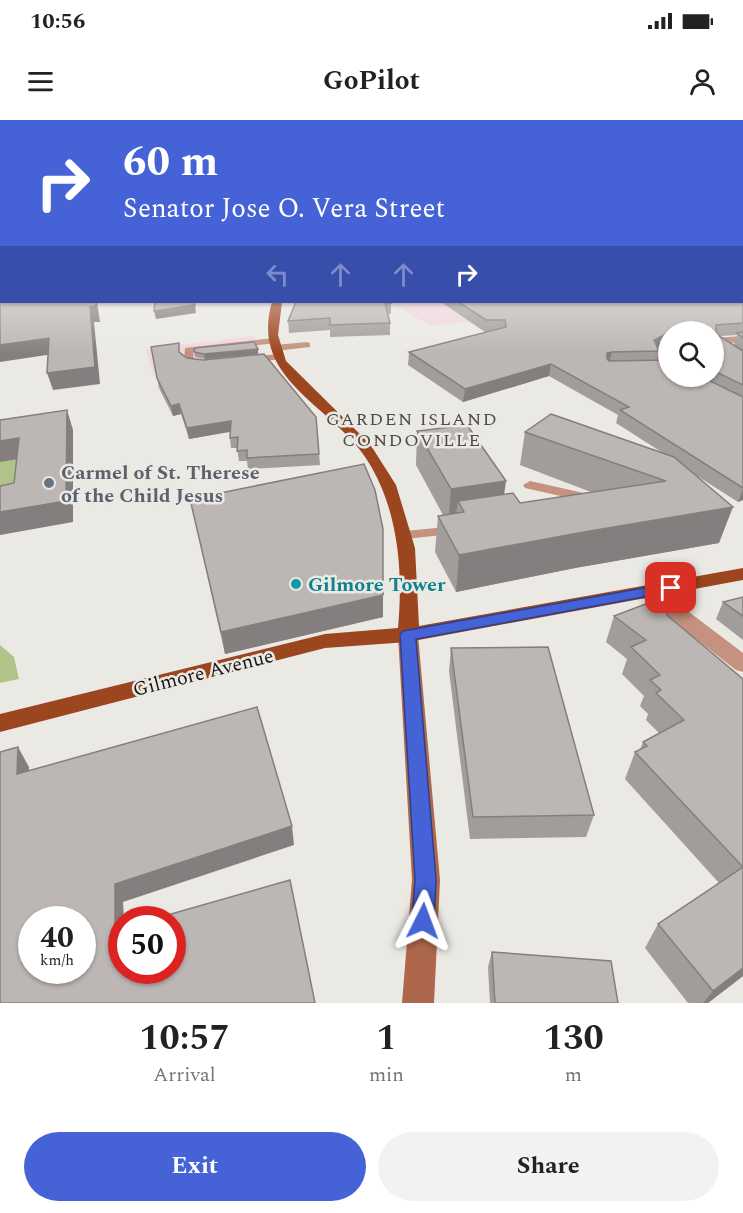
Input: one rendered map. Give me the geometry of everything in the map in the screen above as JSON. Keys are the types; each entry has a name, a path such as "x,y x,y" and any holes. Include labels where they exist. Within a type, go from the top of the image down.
{"main road":[{"path":"278,303 274,311 275,348 294,378 353,435 378,464 398,507 405,535 408,635 426,880 418,1003"},
{"name":"Gilmore Avenue","path":"0,723 325,641 408,635 743,574"}],"street":[{"path":"724,340 743,339"},
{"path":"649,592 743,664"}],"lane":[{"path":"215,363 189,363 188,350 306,345"},
{"path":"724,346 735,354"},
{"path":"235,361 275,348"},
{"path":"530,485 592,499 601,505 600,508 577,511"},
{"path":"405,535 430,534 475,527"}],"shaded area":[{"path":"390,303 587,303 533,314 431,326"},
{"path":"254,336 264,360 153,374 146,349"}],"green space":[{"path":"26,458 22,504 0,508 0,462"},
{"path":"0,645 14,657 19,679 0,683"}],"building":[{"path":"0,303 96,303 96,306 90,307 95,367 47,373 49,338 0,345"},
{"path":"155,303 194,303 195,305 154,311"},
{"path":"296,303 385,303 390,323 330,325 330,318 288,321"},
{"path":"460,303 743,303 743,323 724,324 724,321 658,321 658,338 654,340 658,351 612,352 607,353 607,359 609,361 658,360 658,387 723,387 743,397 743,488 620,410 629,407 551,364 465,389 409,352 506,327 505,320 486,320"},
{"path":"724,339 743,351 743,385 724,376"},
{"path":"254,342 258,349 204,354 194,352 195,348"},
{"path":"179,343 179,352 187,358 203,360 264,354 316,417 319,454 247,458 247,450 237,451 238,437 230,438 231,421 187,428 179,404 171,406 157,378 151,347"},
{"path":"67,410 66,501 0,512 0,486 14,483 19,438 0,441 0,420"},
{"path":"551,414 674,457 733,507 459,555 438,516 464,512 458,501 513,493 520,503 666,481 525,432"},
{"path":"467,425 506,481 451,489 417,431"},
{"name":"Gilmore Tower","path":"364,464 375,490 383,529 383,595 221,632 190,499"},
{"path":"743,597 743,616 723,602"},
{"path":"659,599 668,616 743,679 743,867 635,752 647,746 643,742 684,720 656,693 661,690 650,680 660,675 631,647 646,640 614,616"},
{"path":"548,647 594,815 473,817 451,648"},
{"path":"257,707 292,826 115,884 115,906 108,906 108,984 186,984 186,910 290,880 315,1003 0,1003 0,752 18,747 17,774"},
{"path":"743,867 743,968 713,991 658,924"},
{"path":"492,952 611,961 618,1003 495,1003"}],"place":[{"name":"Carmel of St. Therese of the Child Jesus","path":"49,483"},
{"name":"Gilmore Tower","path":"296,584"}],"district":[{"name":"GARDEN ISLAND CONDOVILLE","path":"412,429"}],"route":[{"path":"423,921 426,880 408,635 671,588"}]}
